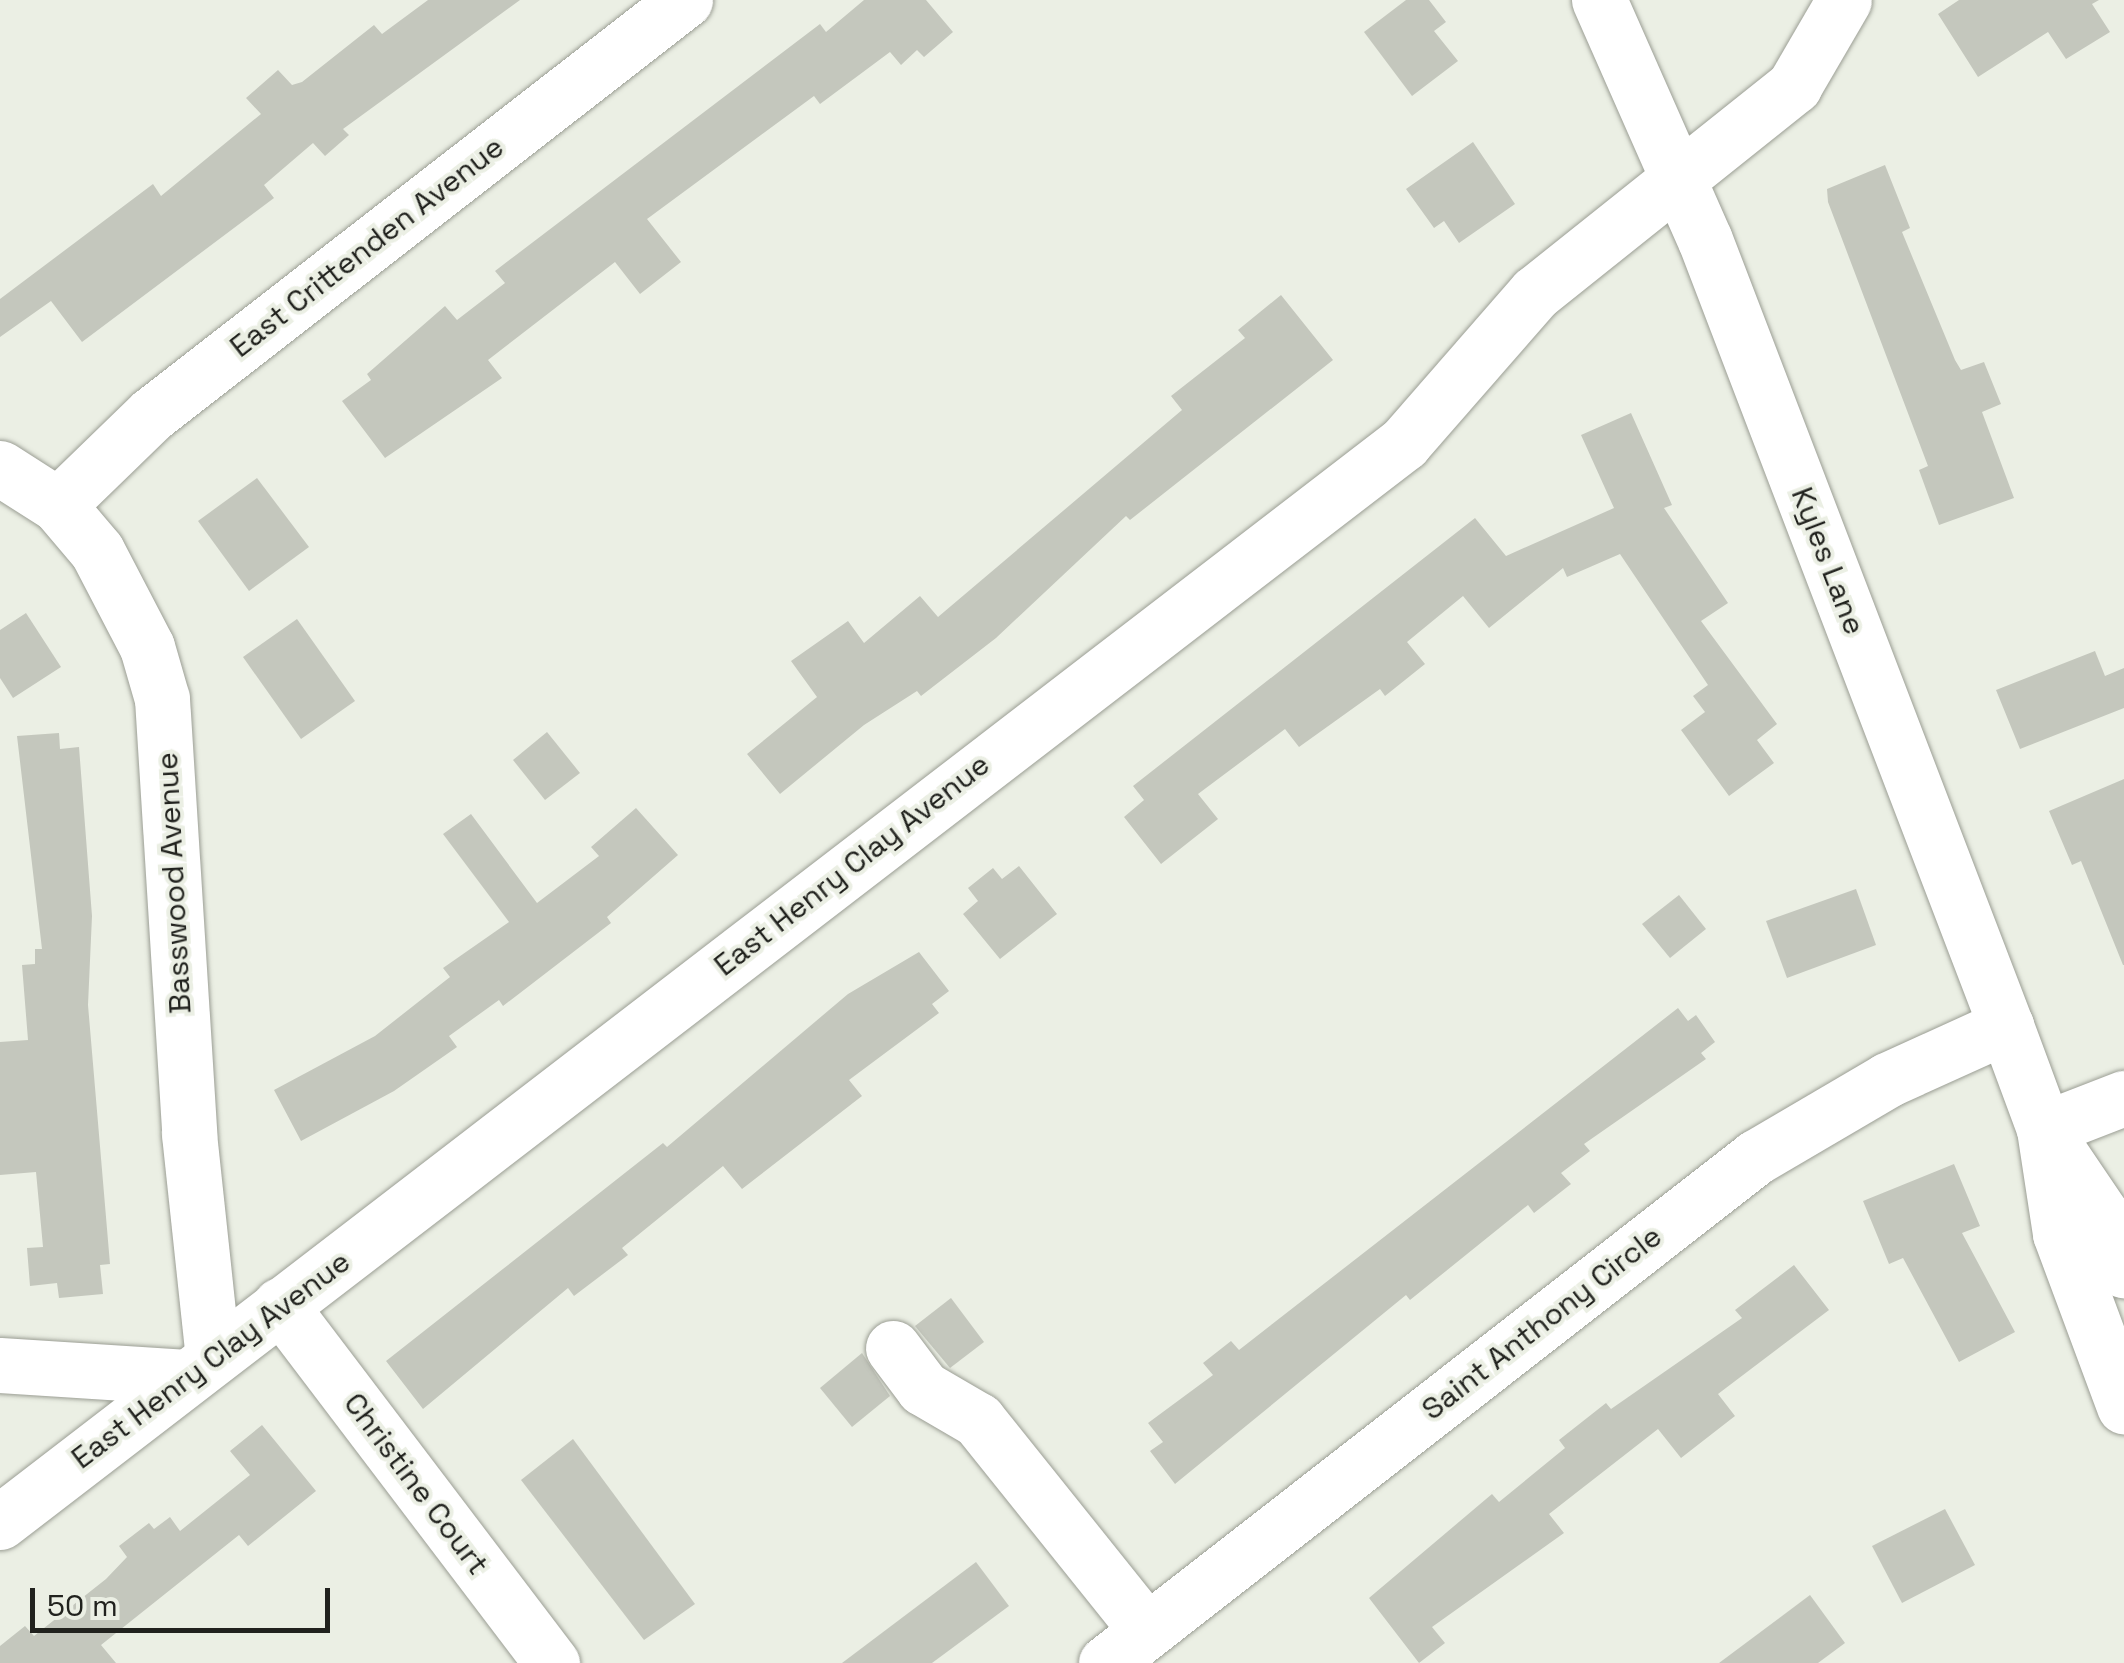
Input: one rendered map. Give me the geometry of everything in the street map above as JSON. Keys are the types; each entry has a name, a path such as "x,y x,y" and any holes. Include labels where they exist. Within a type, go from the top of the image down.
{"street":[{"name":"East Crittenden Avenue","path":"58,506 152,414 685,0"},
{"name":"Kyles Lane","path":"1598,0 1680,184 2006,1026 2044,1129 2060,1234 2124,1406"},
{"name":"East Henry Clay Avenue","path":"0,1522 1404,444 1535,293 1680,184 1794,86 1844,0"},
{"name":"Basswood Avenue","path":"0,468 58,506 123,595 162,699 200,1367"},
{"name":"Saint Anthony Circle","path":"1126,1647 1756,1157 1888,1080 2006,1026"},
{"path":"2044,1129 2124,1098"},
{"name":"Kyles Lane","path":"2044,1129 2101,1214 2124,1272"},
{"name":"Christine Court","path":"280,1306 552,1663"},
{"path":"893,1348 923,1388 978,1420 1126,1647"},
{"path":"0,1365 200,1367"}],"building":[{"path":"428,0 520,0 343,129 349,135 325,156 313,143 264,185 274,198 82,342 51,301 0,337 0,299 153,184 161,196 261,114 246,98 278,70 292,85 302,82 374,25 382,34"},
{"path":"864,0 926,0 953,32 924,57 917,50 901,65 890,52 820,104 814,96 647,219 681,262 640,294 615,262 488,360 502,378 385,458 342,401 371,380 367,374 445,306 457,320 505,283 495,271 820,24 826,32"},
{"path":"1406,0 1429,0 1446,22 1434,31 1458,61 1412,96 1364,32"},
{"path":"1959,0 2099,0 2092,4 2110,32 2066,59 2048,32 1978,77 1938,14"},
{"path":"1473,142 1515,204 1459,243 1444,221 1434,228 1406,189"},
{"path":"1885,165 1910,228 1902,232 1955,360 1961,370 1984,362 2001,404 1982,412 2014,498 1939,525 1919,470 1928,466 1828,202 1827,189"},
{"path":"1281,295 1333,360 1130,520 1126,516 996,638 921,696 917,691 864,725 780,794 747,754 817,697 791,661 848,621 864,643 920,596 938,617 1182,410 1171,396 1245,338 1238,330"},
{"path":"1631,413 1672,505 1664,508 1728,603 1701,621 1777,724 1757,740 1774,763 1729,796 1681,730 1705,712 1693,696 1708,685 1620,554 1567,577 1563,568 1489,628 1463,596 1407,642 1425,664 1385,696 1380,689 1299,747 1285,729 1198,794 1218,819 1161,864 1124,817 1144,800 1133,786 1475,518 1506,556 1614,508 1581,435"},
{"path":"257,478 309,547 249,591 198,521"},
{"path":"26,613 61,667 13,698 0,678 0,630"},
{"path":"297,619 355,701 301,739 243,657"},
{"path":"2095,651 2105,676 2124,668 2124,708 2020,749 1996,690"},
{"path":"547,732 580,773 545,800 513,760"},
{"path":"59,733 60,749 79,747 92,916 88,1005 110,1264 100,1265 103,1294 59,1298 57,1283 30,1286 27,1248 43,1247 36,1172 0,1175 0,1042 28,1040 22,965 35,964 35,949 42,949 17,736"},
{"path":"2124,779 2123,965 2081,861 2072,865 2049,811"},
{"path":"636,808 678,855 607,917 611,923 503,1006 499,1000 449,1036 457,1047 394,1091 301,1141 274,1090 375,1036 450,977 443,968 509,922 443,834 471,814 537,903 599,856 591,847"},
{"path":"1019,866 1057,914 1000,959 963,914 978,901 968,888 993,868 1002,879"},
{"path":"1856,889 1876,945 1787,978 1766,921"},
{"path":"1679,895 1706,929 1670,958 1642,924"},
{"path":"919,952 949,991 932,1004 939,1013 849,1080 862,1096 742,1189 723,1166 622,1248 628,1255 574,1296 568,1288 423,1409 386,1361 663,1143 667,1147 848,994"},
{"path":"1678,1008 1688,1021 1696,1015 1715,1042 1701,1053 1706,1059 1584,1144 1590,1151 1561,1173 1571,1184 1534,1213 1528,1205 1410,1300 1406,1295 1175,1484 1150,1451 1163,1442 1148,1423 1213,1375 1203,1363 1231,1341 1239,1350"},
{"path":"1954,1164 1980,1226 1962,1233 2015,1332 1959,1362 1903,1258 1889,1264 1863,1201"},
{"path":"1794,1265 1829,1310 1718,1394 1735,1416 1681,1458 1658,1429 1549,1514 1564,1533 1432,1627 1445,1643 1419,1663 1369,1598 1492,1494 1499,1502 1565,1448 1559,1440 1606,1403 1611,1409 1742,1318 1735,1310"},
{"path":"951,1298 984,1342 950,1368 915,1326"},
{"path":"862,1353 890,1396 852,1427 820,1388"},
{"path":"262,1425 316,1491 248,1546 239,1535 101,1645 116,1663 0,1663 0,1646 25,1626 34,1636 106,1579 127,1557 119,1546 149,1523 154,1529 170,1517 180,1531 250,1475 230,1451"},
{"path":"573,1439 695,1604 644,1640 521,1480"},
{"path":"1945,1509 1975,1565 1902,1603 1872,1546"},
{"path":"976,1562 1009,1606 932,1663 842,1663"},
{"path":"1810,1595 1845,1643 1818,1663 1719,1663"}]}
